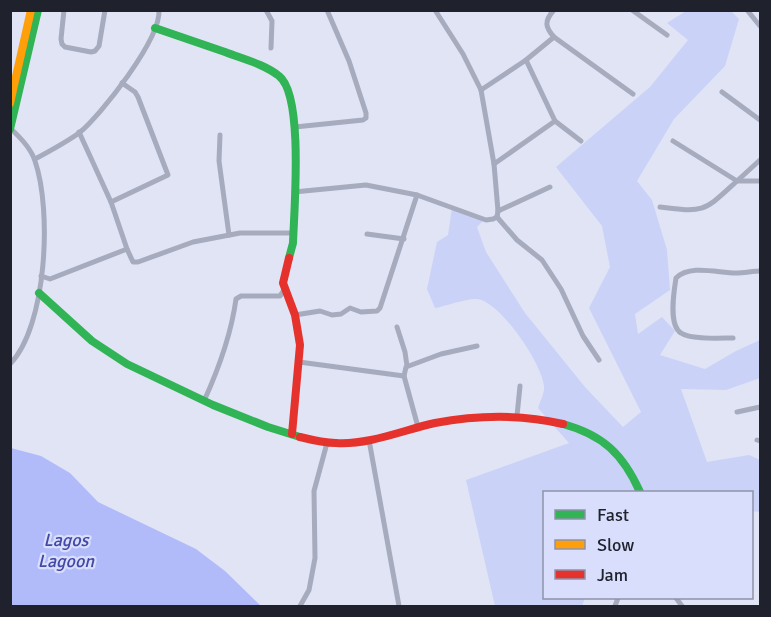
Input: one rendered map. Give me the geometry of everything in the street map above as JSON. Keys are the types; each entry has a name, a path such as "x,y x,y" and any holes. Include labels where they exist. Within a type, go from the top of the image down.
{"street":[{"path":"10,103 31,10"},
{"path":"10,364 18,357 29,335 41,276 45,225 42,193 35,159 25,143 11,128 38,10"},
{"path":"63,10 62,44 65,47 91,52 99,46 105,10"},
{"path":"35,159 56,148 94,119 122,83 155,28 159,13 166,10"},
{"path":"266,10 272,21 271,48"},
{"path":"295,128 366,118 357,82 327,10"},
{"path":"435,10 463,54 481,90 494,164 498,214 517,240 542,260 561,289 584,336 599,360"},
{"path":"554,10 546,22 546,28 554,37 633,94"},
{"path":"632,10 668,35"},
{"path":"747,10 760,26"},
{"path":"155,28 253,62 281,77 288,88 292,100 295,128 294,192 292,243 283,284 299,330 299,362 292,434"},
{"path":"481,90 526,60 554,37"},
{"path":"526,60 555,121 581,141"},
{"path":"111,202 168,175 138,97 122,83"},
{"path":"722,92 760,120"},
{"path":"494,164 555,121"},
{"path":"79,132 111,202 132,261 138,262 193,242 240,233 292,233"},
{"path":"220,135 219,161 229,235"},
{"path":"673,141 737,181 760,181"},
{"path":"660,207 685,210 704,208 760,160"},
{"path":"294,192 366,184 417,195 486,220 493,219 498,214 550,187"},
{"path":"295,315 320,311 333,315 350,308 361,312 377,311 404,239 417,195"},
{"path":"367,234 404,239"},
{"path":"41,276 50,279 127,249"},
{"path":"733,338 684,335 679,332 674,320 672,297 676,278 682,273 698,271 737,273 760,271"},
{"path":"204,401 220,365 231,330 236,300 241,296 280,296 285,290"},
{"path":"39,293 100,346 167,385 244,418 292,434 327,443 369,440 418,427 458,420 517,416 553,421 578,428 605,442 627,469 639,491"},
{"path":"397,327 405,352 407,366 404,376 418,427"},
{"path":"407,366 477,345"},
{"path":"10,356 18,357"},
{"path":"299,362 404,376"},
{"path":"517,416 520,386"},
{"path":"737,412 760,407"},
{"path":"369,440 399,606"},
{"path":"300,606 309,590 315,558 314,490 327,443"}],"shaded area":[{"path":"686,11 731,11 739,19 725,66 674,119 637,181 652,200 667,250 670,290 635,314 638,334 662,317 675,331 660,355 705,369 760,340 760,378 726,390 681,389 707,462 749,455 760,460 760,512 753,511 753,491 543,491 543,599 585,599 582,606 495,606 466,480 569,443 538,408 544,388 536,363 518,335 497,310 477,299 435,308 427,289 437,242 448,235 452,208 485,219 477,227 486,252 525,313 585,387 623,427 641,412 589,308 610,267 602,226 556,167 650,87 688,40 667,23"}],"water":[{"name":"Lagos Lagoon","path":"11,448 41,456 70,473 98,502 196,549 225,571 261,606 11,606"}],"traffic: fast":[{"path":"10,129 38,10"},
{"path":"155,28 260,65 279,76 287,87 292,106 296,155 293,243 289,258"},
{"path":"39,293 92,341 127,364 213,405 300,437"},
{"path":"563,424 590,434 610,448 626,467 639,491"}],"traffic: slow":[{"path":"10,103 31,10"}],"traffic: jam":[{"path":"289,258 283,283 295,315 300,345 292,434"},
{"path":"300,437 332,443 361,442 435,423 483,417 531,418 563,424"}]}
